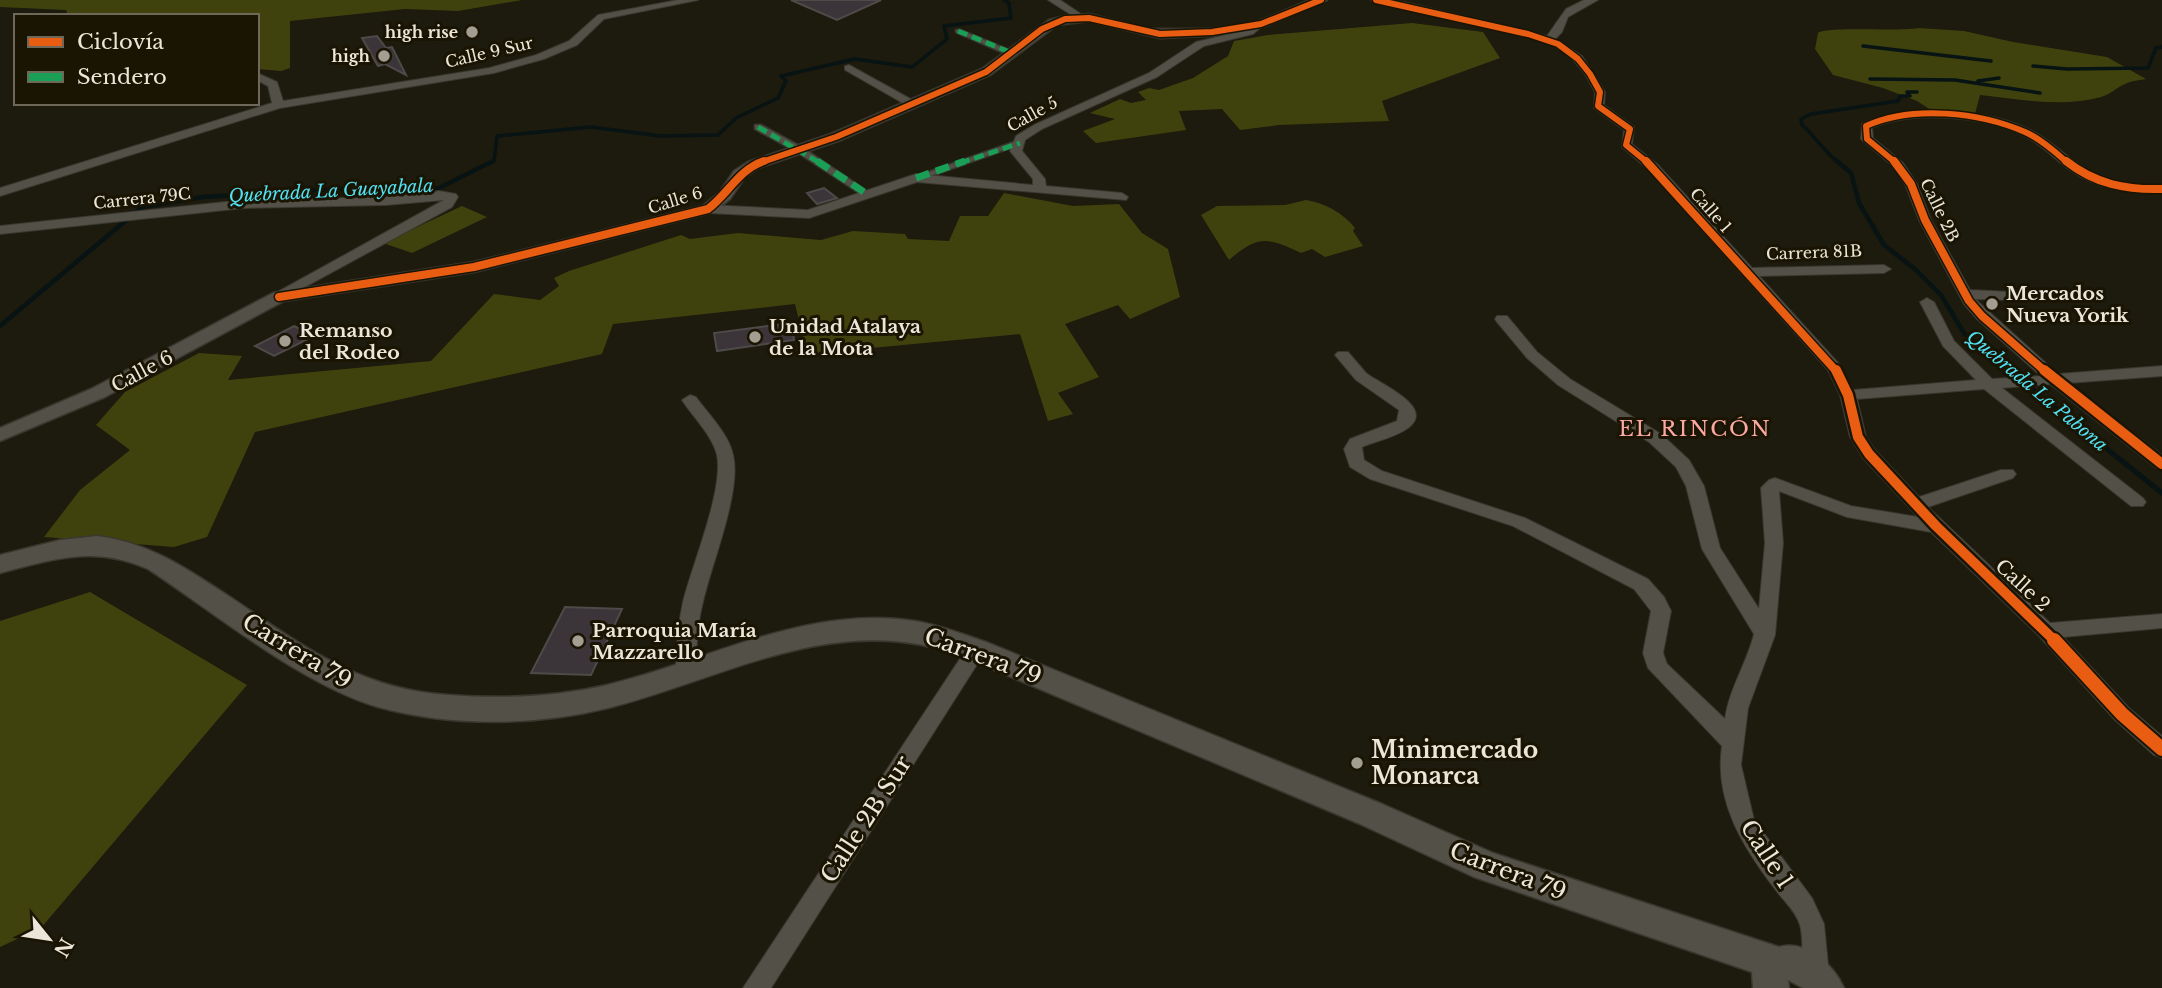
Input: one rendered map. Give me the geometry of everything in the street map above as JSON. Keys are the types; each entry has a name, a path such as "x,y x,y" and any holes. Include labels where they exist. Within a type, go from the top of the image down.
{"main road":[{"name":"Carrera 79","path":"0,564 75,545 93,544 125,549 157,562 335,679 392,699 425,705 505,708 565,705 609,696 801,637 854,629 879,628 919,632 976,650 1371,814 1486,866 1802,974"}],"street":[{"name":"Calle 9 Sur","path":"0,192 278,104 490,71 566,47 601,17 693,0"},
{"path":"1053,0 1076,16 1163,34 1260,24 1321,0"},
{"path":"1076,16 1073,7 1080,0"},
{"name":"Calle 1","path":"1376,0 1416,5 1486,25 1521,31 1568,50 1583,64 1600,92 1598,106 1630,129 1626,145 1654,168 1835,368 1849,395 1854,424 1862,443"},
{"path":"1548,40 1557,32 1558,21 1564,13 1593,0"},
{"name":"Calle 6","path":"279,297 481,265 708,209 725,196 734,180 745,169 800,150 996,66 1034,33 1076,16"},
{"name":"Calle 5","path":"708,209 809,214 1020,143 1020,138 1038,127 1153,75 1200,44 1250,32 1260,24"},
{"path":"958,31 1012,53"},
{"path":"849,68 912,104"},
{"path":"259,77 273,84 278,104"},
{"name":"Calle 2B","path":"2162,189 2123,187 2087,176 2045,142 2023,131 1993,122 1922,116 1883,118 1866,127 1867,139 1899,166 1911,184 1926,220 1966,294 1982,316 2056,381 2162,464"},
{"path":"758,127 800,150 867,194"},
{"path":"1020,143 1016,152 1033,169 1040,182 1040,190"},
{"path":"916,178 1122,197"},
{"name":"Carrera 79C","path":"0,230 244,204 386,201 439,195 450,195 453,199"},
{"name":"Calle 6","path":"0,435 109,388 279,297 453,199"},
{"name":"Carrera 81B","path":"1746,272 1884,269"},
{"path":"1966,294 2012,296"},
{"path":"1927,302 1948,343 1990,386 2137,502"},
{"path":"1502,319 1532,355 1564,382 1655,438 1684,464 1695,486 1711,549 1765,635"},
{"path":"1343,355 1362,377 1402,403 1407,410 1403,424 1356,443 1352,449 1356,463 1376,475 1518,522 1641,584 1657,601 1661,611 1653,653 1658,668 1715,722 1731,742"},
{"path":"1849,395 2159,374"},
{"path":"686,672 686,644 692,604 718,511 726,464 722,447 690,400"},
{"name":"Calle 2","path":"1862,443 1915,505 2046,631 2122,714 2162,749"},
{"path":"1915,505 2007,474"},
{"name":"Calle 1","path":"1802,974 1812,924 1802,906 1754,841 1739,813 1732,785 1731,742 1740,696 1765,635 1773,579 1774,543 1769,491 1772,485 1781,485 1847,511 1936,526"},
{"path":"2046,631 2162,621"},
{"name":"Calle 2B Sur","path":"756,988 976,650"}],"shaded area":[{"path":"0,0 522,0 458,11 405,9 290,21 290,68 281,71 259,69 259,14 67,14 66,10 0,7"},
{"path":"1412,23 1483,32 1500,58 1382,101 1389,121 1279,125 1240,130 1222,109 1179,111 1186,130 1096,143 1083,131 1115,119 1090,113 1120,99 1131,103 1146,100 1138,92 1149,88 1159,90 1193,78 1228,56 1234,41 1268,35"},
{"path":"1919,28 1964,31 2107,57 2146,79 2127,83 2105,96 2086,100 2040,102 1980,95 1975,114 1934,112 1917,101 1883,88 1833,75 1815,49 1818,33 1824,31"},
{"path":"1004,193 1073,206 1119,204 1142,233 1168,249 1180,297 1130,319 1118,305 1065,324 1099,377 1058,393 1073,414 1048,421 1020,334 807,354 795,304 613,324 602,354 255,432 207,537 174,547 44,537 80,490 130,450 96,425 125,392 199,353 242,356 228,380 431,361 494,294 540,300 559,286 554,278 569,271 681,235 690,239 738,233 821,240 853,231 905,234 908,239 949,241 960,216 988,216"},
{"path":"1306,200 1327,206 1339,213 1355,228 1353,231 1363,246 1325,257 1312,249 1301,253 1264,241 1248,246 1229,260 1201,215 1217,206 1285,205"},
{"path":"462,206 487,217 412,253 383,243"},
{"path":"90,592 247,685 41,928 0,947 0,621"}],"building":[{"path":"791,0 881,0 837,20"},
{"path":"377,36 386,48 392,47 406,75 385,64 378,66 362,38"},
{"path":"824,188 837,198 817,204 807,193"},
{"name":"Unidad Atalaya de la Mota","path":"792,323 794,340 717,351 714,333"},
{"name":"Remanso del Rodeo","path":"294,326 314,336 274,356 255,346"},
{"name":"Parroquia María Mazzarello","path":"565,607 622,609 591,675 531,673"}],"waterway":[{"name":"Quebrada La Guayabala","path":"490,163 494,161 497,136 591,127 660,136 718,135 736,118 778,98 786,81 781,76 855,59 912,67 947,39 944,26 1011,18 1009,3 1004,0"},
{"path":"1863,46 1991,61"},
{"path":"2033,66 2067,69 2148,68 2156,48 2162,47"},
{"path":"1978,81 1999,78"},
{"path":"1870,79 1955,80 2040,93"},
{"name":"Quebrada La Pabona","path":"1839,163 1802,125 1801,119 1811,114 1898,101 1900,96 1910,96 1907,92 1917,92"},
{"name":"Quebrada La Guayabala","path":"0,326 142,207 203,197 339,189 439,188 493,161"},
{"name":"Quebrada La Pabona","path":"1837,161 1851,173 1859,203 1884,245 1916,270 1941,295 1964,333 2010,372"},
{"name":"Quebrada La Pabona","path":"2008,370 2162,493"}],"marked path":[{"path":"958,31 1012,53"},
{"path":"758,127 800,150 867,194"},
{"path":"916,178 1020,143"}],"cycle path":[{"path":"279,297 474,267 708,209 725,196 739,174 753,165 836,137 986,72 1006,59 1033,35 1065,19 1077,17 1101,20 1148,33 1212,32 1261,24 1321,0"},
{"path":"1376,0 1538,36 1558,44 1578,59 1600,92 1598,106 1630,129 1626,145 1654,168 1835,368 1848,395 1858,437 1869,454 1936,526 2046,631 2122,714 2162,749"},
{"path":"2162,189 2132,188 2093,179 2032,135 1988,121 1921,114 1881,119 1866,126 1867,139 1899,166 1911,184 1925,220 1969,301 1982,316 2056,381 2162,464"}],"place":[{"name":"high rise","path":"472,32"},
{"name":"high","path":"384,56"},
{"name":"Mercados Nueva Yorik","path":"1992,304"},
{"name":"Unidad Atalaya de la Mota","path":"755,337"},
{"name":"Remanso del Rodeo","path":"285,341"},
{"name":"Parroquia María Mazzarello","path":"578,641"},
{"name":"Minimercado Monarca","path":"1357,763"}],"district":[{"name":"EL RINCÓN","path":"1695,429"}]}
